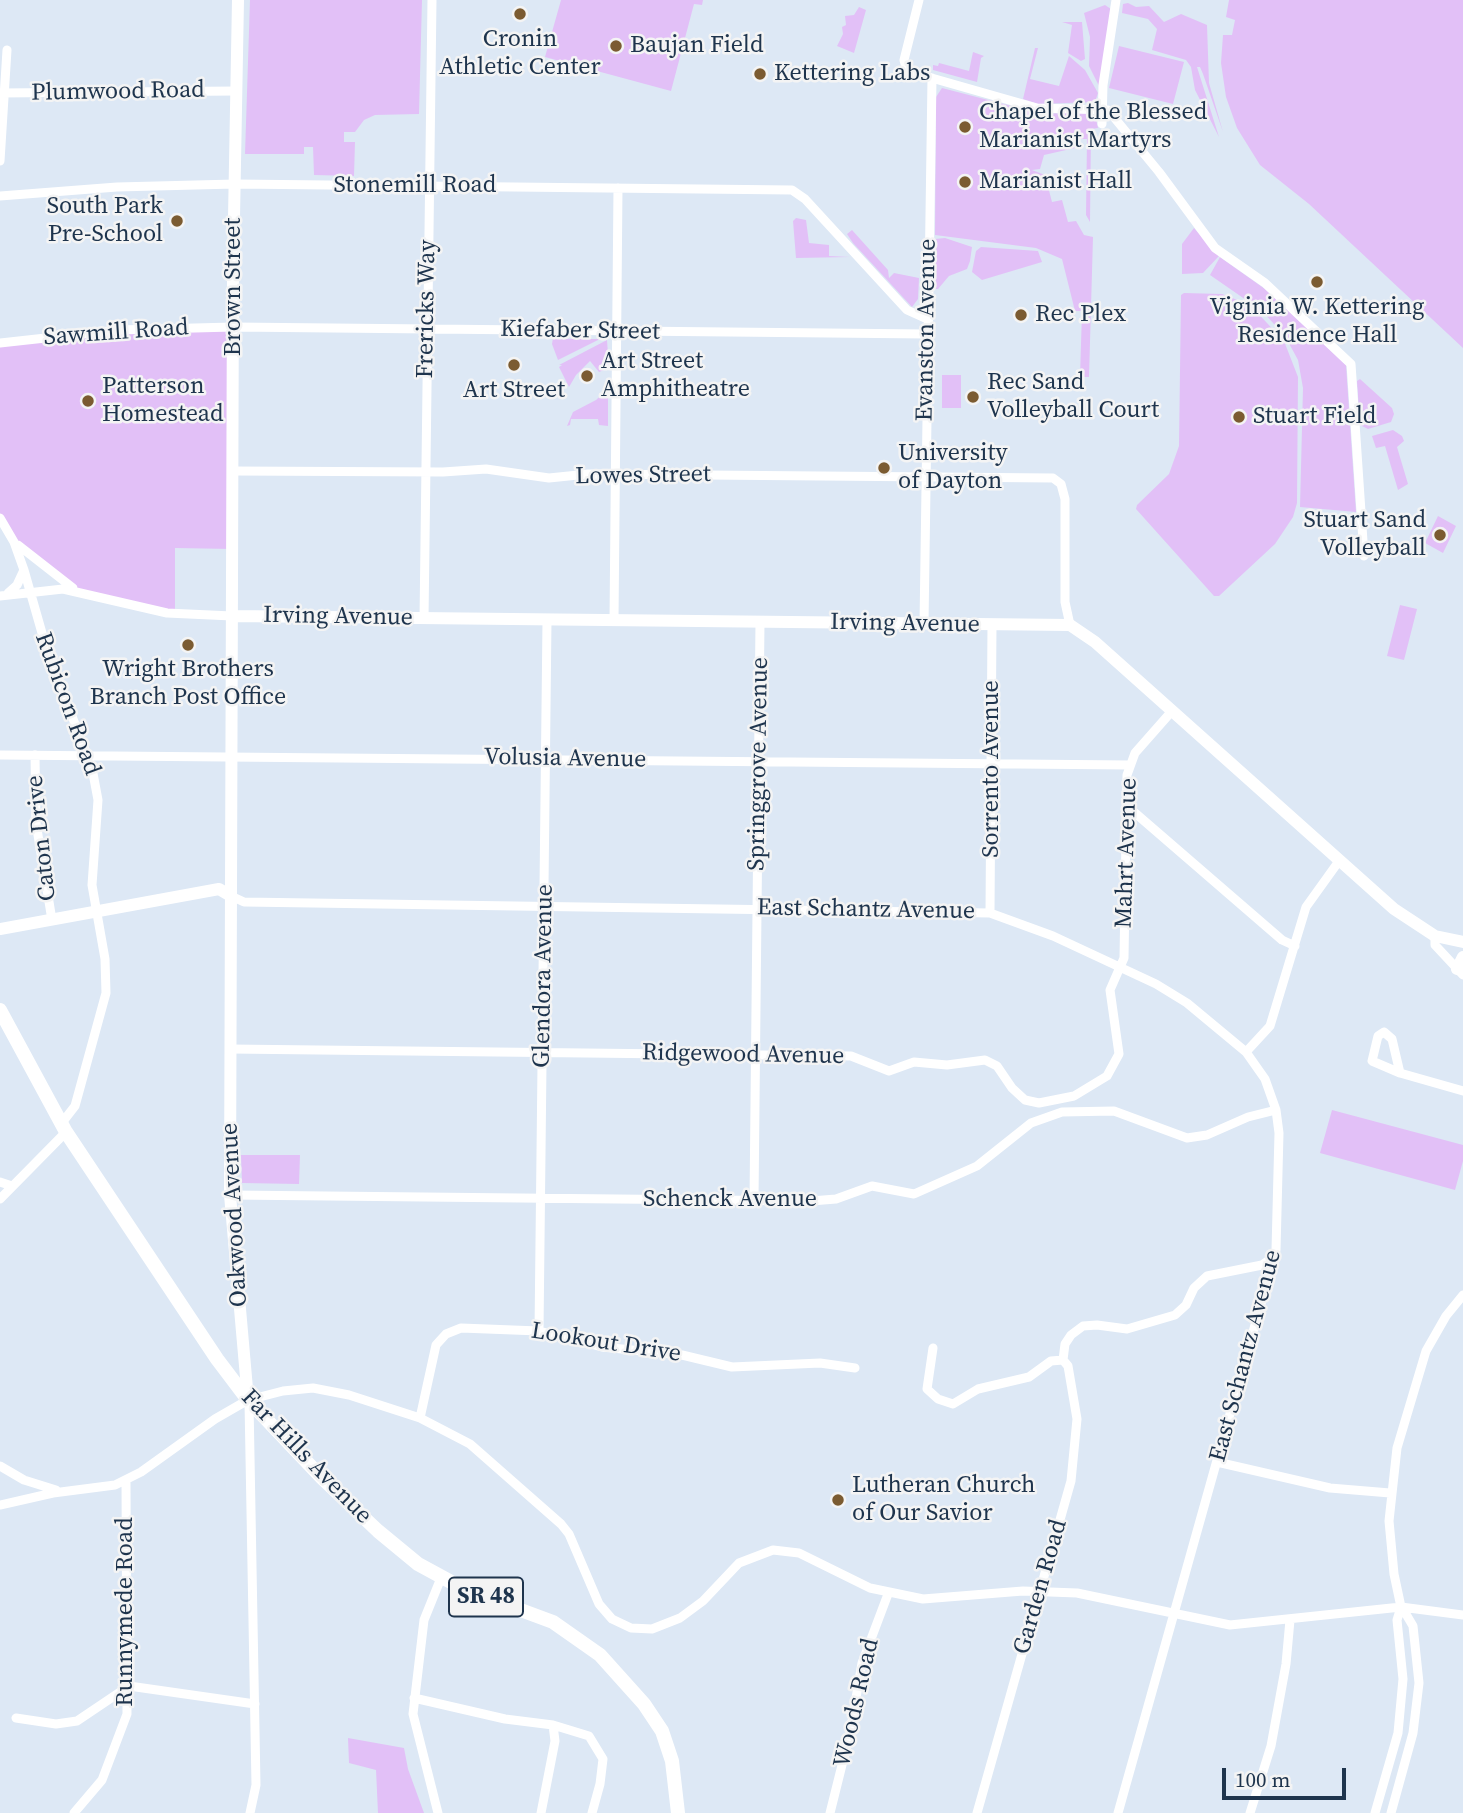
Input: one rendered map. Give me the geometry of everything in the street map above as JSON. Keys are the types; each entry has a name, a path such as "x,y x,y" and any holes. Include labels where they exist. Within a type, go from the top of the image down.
{"main road":[{"name":"Far Hills Avenue","path":"0,1010 64,1128 217,1359 248,1400 293,1449 378,1531 441,1578 553,1622 600,1655 644,1704 662,1731 672,1761 678,1813"}],"street":[{"name":"Brown Street","path":"232,616 238,0"},
{"name":"Frericks Way","path":"424,619 432,0"},
{"path":"919,0 904,63 909,72 1045,109 1070,107 1108,110 1216,248 1265,283 1352,365 1364,556"},
{"path":"1102,124 1116,0"},
{"path":"0,161 2,93 7,50"},
{"name":"Evanston Avenue","path":"924,624 932,78"},
{"name":"Plumwood Road","path":"2,93 236,91"},
{"name":"Stonemill Road","path":"0,196 117,187 235,184 792,190 801,195 907,310 927,319"},
{"path":"614,621 618,188"},
{"name":"Kiefaber Street","path":"233,327 927,334"},
{"name":"Sawmill Road","path":"0,343 118,330 233,327"},
{"name":"Lowes Street","path":"233,471 426,472 486,469 549,478 615,474 1053,478 1061,484 1065,499 1065,602 1070,625"},
{"name":"Rubicon Road","path":"0,518 14,542 48,654 88,755 98,800 92,874 105,959 106,993 75,1106 64,1128 37,1165 0,1199"},
{"name":"Rubicon Road","path":"14,542 77,591"},
{"path":"3,595 18,585 24,570"},
{"path":"3,595 30,590 77,591 167,613 232,616"},
{"name":"Irving Avenue","path":"232,616 1070,625"},
{"name":"Oakwood Avenue","path":"232,616 230,1195 248,1400 256,1785 250,1813"},
{"name":"Glendora Avenue","path":"539,1331 547,620"},
{"name":"Springgrove Avenue","path":"754,1200 760,622"},
{"name":"Sorrento Avenue","path":"989,913 993,764 992,625"},
{"path":"1070,625 1096,642 1394,909 1435,936 1463,942"},
{"name":"Mahrt Avenue","path":"1121,967 1124,958 1129,765 1135,753 1172,711"},
{"name":"Volusia Avenue","path":"0,755 1129,765"},
{"name":"Caton Drive","path":"35,755 36,823 52,920"},
{"path":"1127,806 1282,940 1295,946"},
{"path":"1246,1052 1270,1026 1308,902 1339,861"},
{"name":"East Schantz Avenue","path":"0,929 219,889 244,902 989,913 1121,967 1171,992 1246,1052 1265,1079 1276,1111 1279,1133 1279,1222 1275,1256 1118,1813"},
{"path":"1435,936 1435,945 1461,967"},
{"path":"1033,1103 1074,1096 1098,1084 1114,1068 1120,1044 1110,990 1121,967"},
{"path":"1400,1073 1392,1039 1389,1034 1380,1033 1372,1061 1400,1073 1463,1091"},
{"name":"Ridgewood Avenue","path":"230,1049 851,1056 889,1071 914,1062 947,1065 985,1060 997,1066 1018,1096 1033,1103 1046,1116"},
{"name":"Schenck Avenue","path":"230,1195 825,1201 872,1186 907,1194 923,1192 940,1180 977,1166 1016,1133 1046,1116 1079,1110 1114,1111 1173,1135 1197,1138 1248,1117 1276,1111"},
{"path":"0,1182 12,1186"},
{"path":"933,1348 927,1389 938,1399 953,1404 978,1389 1021,1380 1051,1361 1063,1360 1065,1344 1077,1329 1091,1325 1127,1329 1175,1315 1186,1305 1194,1288 1207,1276 1262,1265 1275,1256"},
{"path":"1375,1813 1398,1733 1403,1679 1397,1620 1401,1607 1391,1546 1391,1493 1402,1420 1417,1372 1436,1331 1463,1295"},
{"name":"Lookout Drive","path":"420,1418 433,1352 446,1334 461,1328 539,1331 602,1347 682,1354 732,1367 820,1363 855,1368"},
{"name":"Garden Road","path":"977,1813 1076,1458 1075,1400 1063,1360"},
{"path":"0,1505 63,1492 102,1488 126,1481 215,1419 248,1400 283,1391 313,1388 349,1395 420,1418 470,1444 561,1524 569,1534 598,1604 621,1625 652,1629 680,1618 704,1601 739,1563 773,1550 799,1553 848,1579 888,1594 947,1599 1041,1591 1107,1597 1230,1625 1401,1607 1463,1615"},
{"path":"1217,1462 1330,1488 1391,1493"},
{"path":"0,1466 40,1486 63,1492"},
{"name":"Runnymede Road","path":"74,1813 90,1796 110,1763 125,1726 129,1686 126,1481"},
{"path":"438,1813 415,1727 414,1698 424,1620 441,1578"},
{"name":"Woods Road","path":"830,1813 850,1733 862,1663 888,1594"},
{"path":"1391,1813 1413,1733 1419,1684 1413,1626 1409,1615 1401,1607"},
{"path":"1250,1813 1270,1746 1286,1664 1290,1620"},
{"path":"16,1718 56,1724 77,1721 129,1686 255,1704"},
{"path":"414,1698 505,1720 553,1725 589,1736 600,1751 603,1772 592,1813"},
{"path":"541,1813 555,1741 553,1725"}],"shaded area":[{"path":"250,0 422,0 419,114 375,115 364,120 355,132 344,132 344,142 355,142 354,176 314,175 313,147 304,147 304,154 245,154"},
{"name":"Baujan Field","path":"561,0 703,0 702,5 694,4 671,91 545,57"},
{"path":"1229,0 1463,0 1463,348 1309,204 1260,165 1237,128 1226,97 1221,63 1223,35 1232,35 1235,20 1226,17"},
{"path":"1123,4 1136,7 1149,6 1164,22 1181,14 1207,25 1209,83 1223,132 1203,74 1200,67 1197,67 1219,137 1195,90 1191,67 1186,60 1152,50 1157,29 1148,19 1122,13"},
{"path":"1105,5 1111,9 1099,86 1089,66 1090,37 1084,13"},
{"path":"859,7 866,10 854,53 837,46 843,34 842,27 846,25 845,16 854,15"},
{"path":"1062,22 1082,22 1085,59 1081,61 1068,53 1072,25"},
{"path":"1119,46 1184,62 1173,104 1109,88"},
{"path":"1035,48 1038,48 1030,79 1059,86 1069,56 1085,70 1098,93 1095,102 1038,104 1023,99"},
{"path":"973,52 984,56 981,58 977,82 933,70 933,65 938,66 939,63 969,71"},
{"path":"942,88 1042,114 1086,112 1096,119 1098,128 1091,129 1090,222 1086,215 1087,139 1073,139 1075,148 1044,155 1040,169 1032,170 1045,175 1052,202 1062,200 1068,222 1076,221 1084,235 1093,237 1089,377 1080,377 1082,311 1075,311 1062,259 1036,248 935,235 936,97"},
{"path":"796,218 806,220 809,243 829,245 829,256 850,257 796,258 793,221"},
{"path":"1194,228 1219,256 1203,273 1182,274 1182,244"},
{"path":"852,230 888,270 889,278 894,273 919,278 918,299 912,307 853,243 847,234"},
{"path":"945,238 972,247 970,261 967,269 949,276 938,289 934,289 935,239"},
{"path":"981,247 1038,251 1042,262 982,280 972,272 976,251"},
{"path":"1220,257 1265,289 1346,365 1356,512 1300,507 1303,388 1298,360 1285,336 1262,311 1210,275"},
{"name":"Stuart Field","path":"1222,294 1250,305 1284,341 1298,377 1297,503 1293,517 1275,544 1219,596 1214,596 1136,509 1169,474 1179,446 1181,295"},
{"path":"233,327 232,549 175,548 175,614 77,591 29,555 0,518 0,343 59,335"},
{"path":"553,338 600,339 558,360 552,344"},
{"path":"607,340 609,368 599,372 590,361 569,387 559,367 562,365 559,365"},
{"path":"942,375 961,375 961,408 942,408"},
{"path":"1360,379 1392,408 1394,414 1391,422 1368,429 1360,425 1357,381"},
{"path":"608,389 608,426 599,425 598,419 571,419 570,425 567,426 573,412 596,400"},
{"path":"1393,430 1402,436 1404,441 1397,447 1408,484 1398,490 1385,446 1376,448 1372,436"},
{"name":"Stuart Sand Volleyball","path":"1438,516 1456,526 1443,553 1425,543"},
{"path":"1400,605 1417,609 1404,660 1387,656"},
{"path":"1332,1110 1463,1145 1463,1161 1455,1190 1320,1153"},
{"path":"241,1155 300,1155 299,1184 242,1183"},
{"path":"348,1738 404,1748 408,1769 424,1813 378,1813 376,1770 349,1763"}],"place":[{"name":"Cronin Athletic Center","path":"520,14"},
{"name":"Baujan Field","path":"616,46"},
{"name":"Kettering Labs","path":"760,74"},
{"name":"Chapel of the Blessed Marianist Martyrs","path":"965,127"},
{"name":"Marianist Hall","path":"965,182"},
{"name":"South Park Pre-School","path":"177,221"},
{"name":"Viginia W. Kettering Residence Hall","path":"1317,282"},
{"name":"Rec Plex","path":"1021,315"},
{"name":"Art Street","path":"514,365"},
{"name":"Art Street Amphitheatre","path":"587,376"},
{"name":"Rec Sand Volleyball Court","path":"973,397"},
{"name":"Patterson Homestead","path":"88,401"},
{"name":"Stuart Field","path":"1239,417"},
{"name":"University of Dayton","path":"884,468"},
{"name":"Stuart Sand Volleyball","path":"1440,535"},
{"name":"Wright Brothers Branch Post Office","path":"188,645"},
{"name":"Lutheran Church of Our Savior","path":"838,1500"}]}
